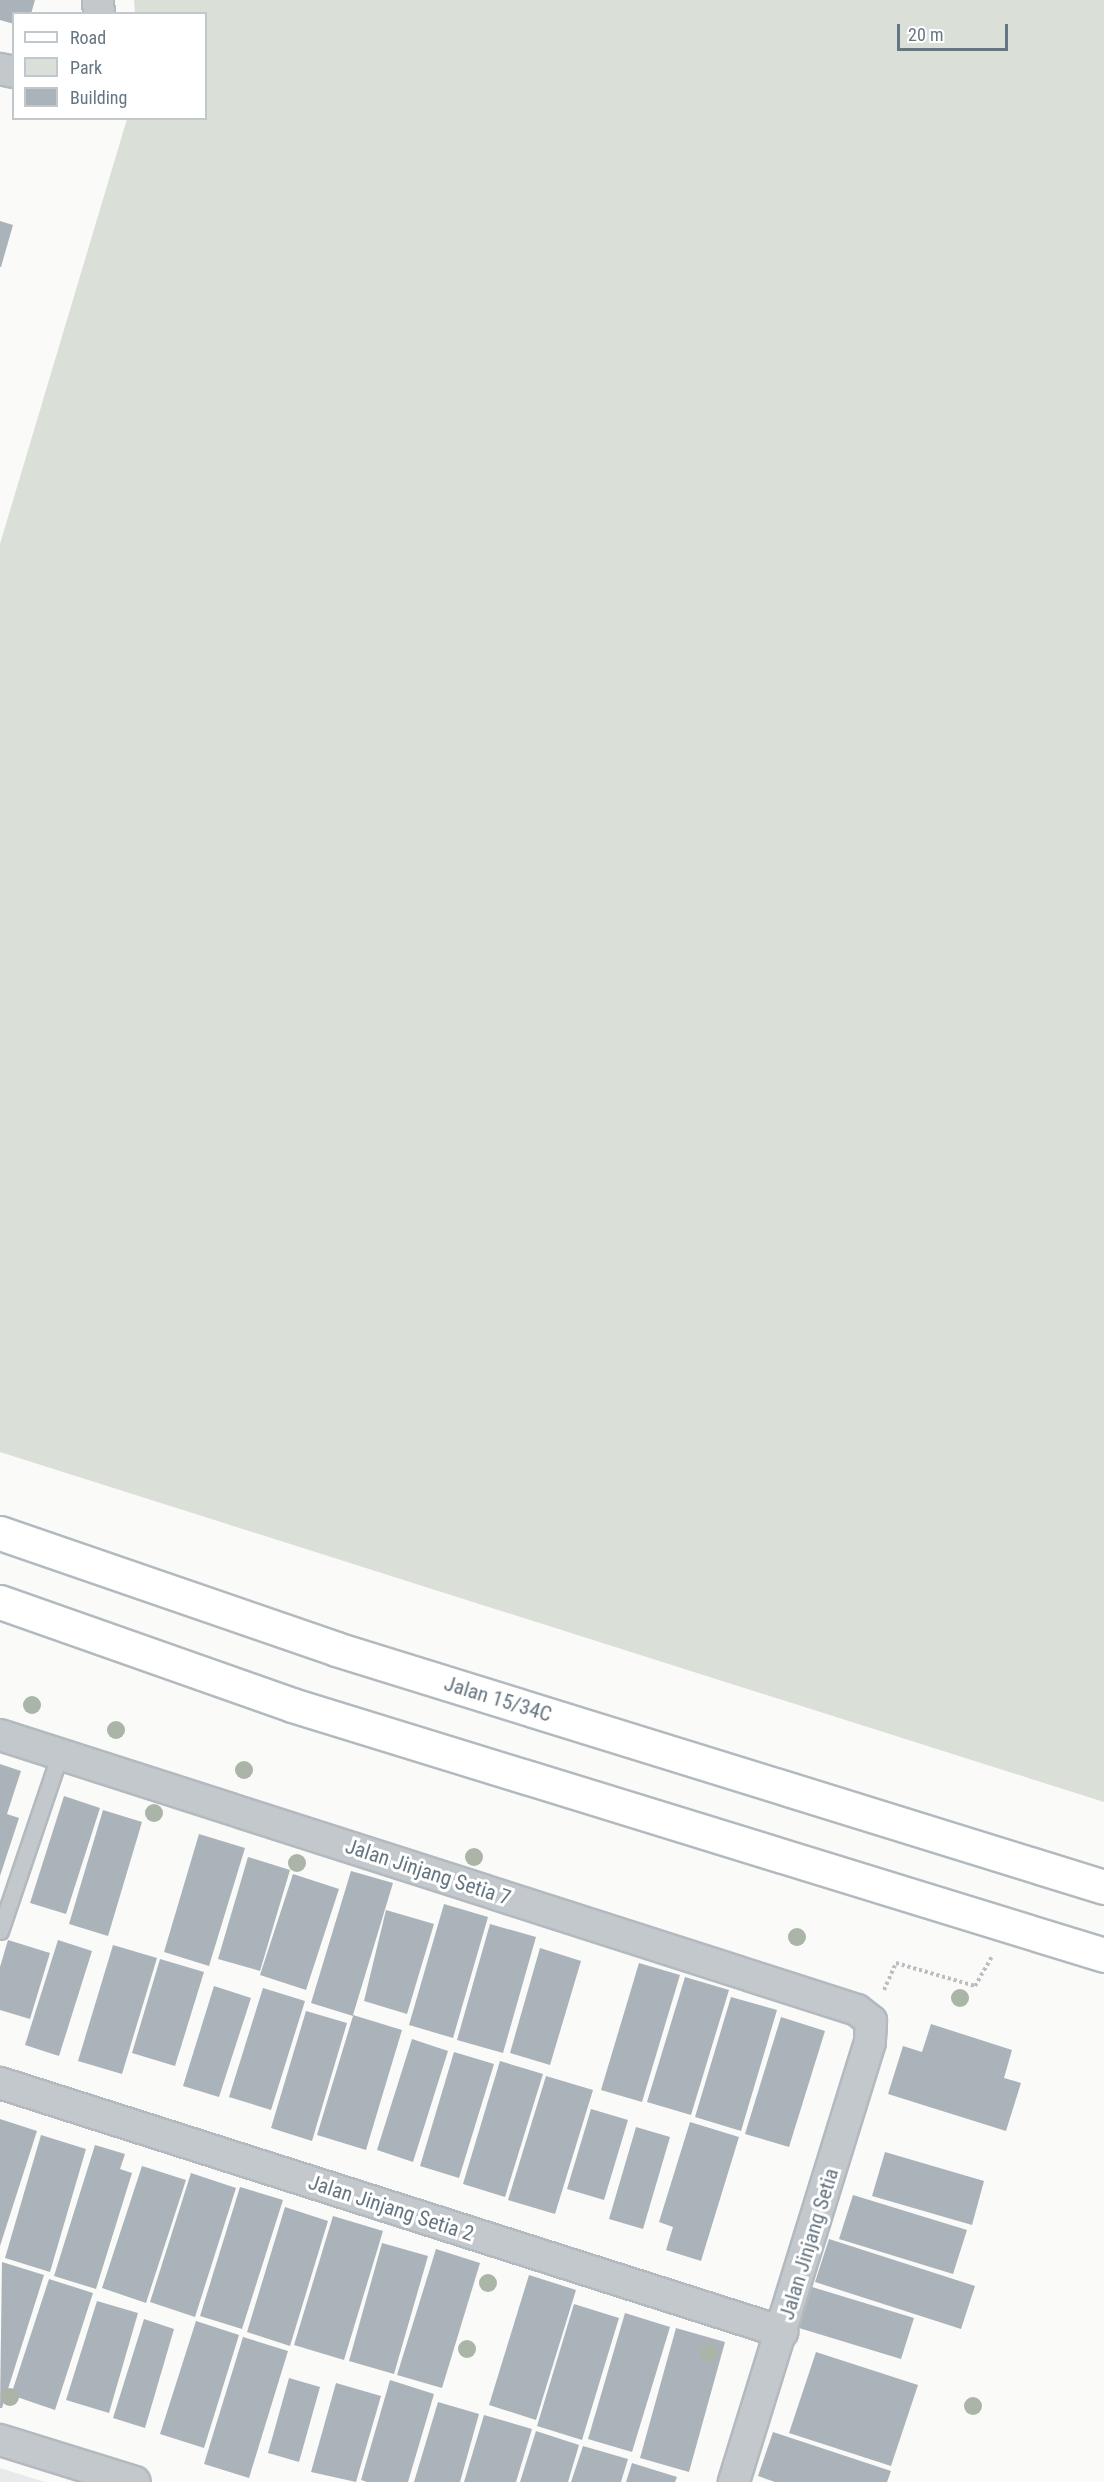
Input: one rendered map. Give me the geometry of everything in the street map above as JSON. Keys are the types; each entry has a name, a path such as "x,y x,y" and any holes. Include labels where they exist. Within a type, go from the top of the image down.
{"street":[{"name":"Jalan 15/34C","path":"0,1533 336,1649 1104,1887"},
{"path":"0,1602 292,1705 1104,1955"},
{"name":"Jalan Jinjang Setia 7","path":"0,1735 864,2015"},
{"name":"Jalan Jinjang Setia","path":"734,2482 870,2042 864,2015"},
{"name":"Jalan Jinjang Setia 2","path":"0,2084 782,2332"},
{"path":"0,2440 135,2482"}],"lane":[{"path":"0,1931 60,1754"}],"path":[{"path":"864,2015 896,1963 975,1986 997,1921"}],"shaded area":[{"path":"0,2468 45,2482 0,2482"}],"green space":[{"path":"134,0 1104,0 1104,1802 0,1452 0,544 127,120 207,120 207,12 135,12"}],"building":[{"path":"0,0 35,0 32,12 12,12 12,23 0,20"},
{"path":"0,221 13,225 1,267 0,267"},
{"path":"0,1764 21,1771 7,1814 19,1818 0,1876"},
{"path":"64,1796 100,1808 66,1914 30,1903"},
{"path":"103,1810 142,1822 108,1936 69,1924"},
{"path":"199,1834 245,1848 209,1966 164,1952"},
{"path":"248,1857 290,1870 260,1971 218,1959"},
{"path":"351,1871 393,1883 353,2015 402,2030 366,2150 317,2135 353,2016 311,2003"},
{"path":"293,1874 339,1889 306,1990 260,1975"},
{"path":"444,1904 488,1917 453,2038 409,2025"},
{"path":"386,1910 434,1924 407,2014 364,2001"},
{"path":"490,1924 536,1937 503,2053 457,2040"},
{"path":"8,1940 50,1953 30,2019 0,2010 0,1967"},
{"path":"58,1940 92,1951 59,2056 25,2045"},
{"path":"113,1945 157,1958 122,2074 78,2061"},
{"path":"540,1948 581,1961 550,2065 510,2053"},
{"path":"160,1959 204,1972 175,2066 132,2053"},
{"path":"639,1963 680,1975 642,2102 601,2090"},
{"path":"685,1977 729,1990 691,2115 647,2102"},
{"path":"214,1986 251,1998 219,2097 183,2086"},
{"path":"263,1988 305,2001 271,2110 229,2097"},
{"path":"731,1997 777,2010 741,2131 695,2117"},
{"path":"306,2011 347,2023 312,2141 271,2128"},
{"path":"781,2017 825,2031 789,2147 745,2134"},
{"path":"931,2024 1012,2050 1004,2078 1021,2083 1006,2131 888,2094 903,2046 922,2052"},
{"path":"412,2039 448,2051 413,2162 377,2150"},
{"path":"454,2052 494,2064 459,2178 420,2166"},
{"path":"500,2061 543,2074 505,2197 463,2184"},
{"path":"546,2076 593,2090 555,2214 508,2200"},
{"path":"591,2109 628,2120 604,2200 567,2189"},
{"path":"0,2119 37,2131 0,2246"},
{"path":"690,2122 739,2137 701,2261 666,2250 673,2227 659,2222"},
{"path":"636,2127 670,2137 643,2229 609,2219"},
{"path":"41,2135 86,2149 50,2272 5,2258"},
{"path":"95,2145 125,2154 120,2169 132,2173 96,2289 54,2276"},
{"path":"885,2152 984,2181 972,2225 872,2196"},
{"path":"142,2166 186,2180 146,2303 102,2288"},
{"path":"191,2173 236,2188 195,2317 150,2302"},
{"path":"240,2187 283,2200 242,2329 200,2316"},
{"path":"853,2195 967,2230 953,2274 839,2239"},
{"path":"285,2207 328,2221 290,2346 247,2332"},
{"path":"333,2216 383,2231 344,2360 294,2345"},
{"path":"829,2239 975,2286 961,2329 815,2282"},
{"path":"382,2243 428,2256 394,2374 349,2361"},
{"path":"436,2249 480,2263 442,2388 397,2375"},
{"path":"2,2262 44,2275 2,2408 0,2408"},
{"path":"529,2275 576,2290 536,2420 489,2405"},
{"path":"49,2279 93,2293 55,2410 11,2395"},
{"path":"812,2287 914,2318 901,2359 799,2328"},
{"path":"97,2301 138,2313 109,2413 66,2400"},
{"path":"574,2304 619,2318 582,2440 537,2426"},
{"path":"625,2313 670,2327 632,2452 588,2439"},
{"path":"144,2319 174,2329 145,2428 113,2418"},
{"path":"196,2321 239,2335 204,2448 160,2434"},
{"path":"676,2328 725,2342 689,2472 640,2458"},
{"path":"243,2337 288,2351 249,2478 204,2464"},
{"path":"816,2352 918,2385 891,2466 789,2433"},
{"path":"289,2378 320,2387 299,2462 268,2453"},
{"path":"390,2380 434,2394 408,2482 367,2482 361,2480"},
{"path":"336,2383 381,2396 356,2482 311,2472"},
{"path":"438,2402 479,2414 460,2482 414,2482"},
{"path":"484,2415 532,2429 516,2482 464,2482"},
{"path":"536,2431 579,2445 568,2482 520,2482"},
{"path":"773,2432 891,2471 887,2482 775,2482 758,2476"},
{"path":"583,2446 628,2459 621,2482 571,2482"},
{"path":"632,2463 677,2477 675,2482 626,2482"}]}
